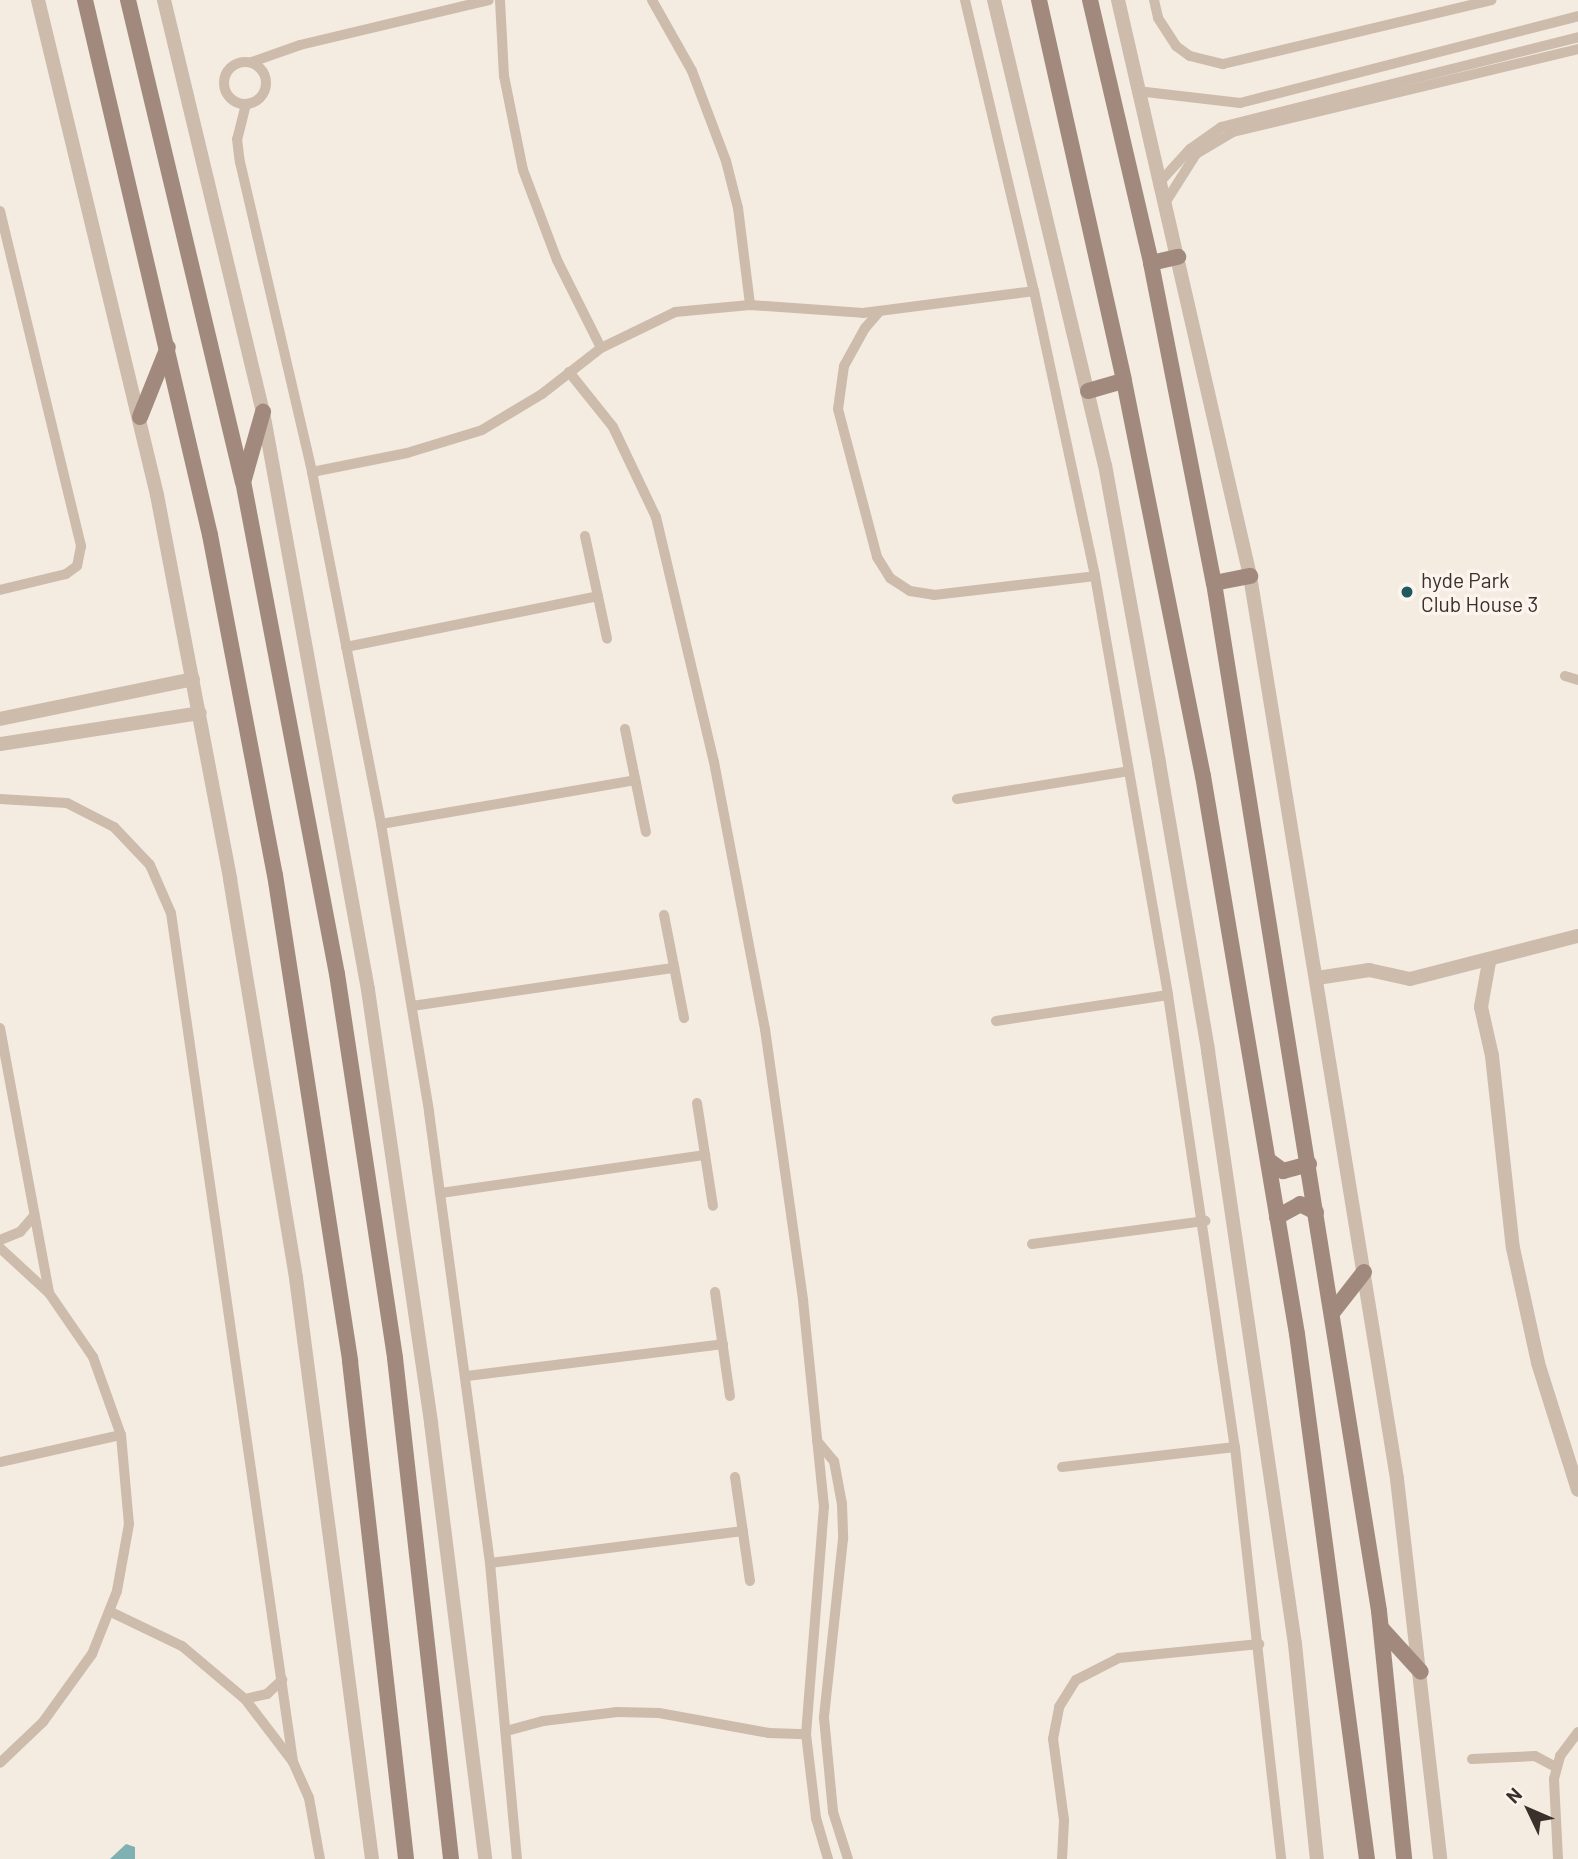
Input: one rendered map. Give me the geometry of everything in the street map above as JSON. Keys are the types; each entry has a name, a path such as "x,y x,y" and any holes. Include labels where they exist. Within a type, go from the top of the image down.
{"main road":[{"path":"85,0 168,347 243,698 326,1195 350,1361 406,1859"},
{"path":"128,0 243,481 332,947 374,1213 405,1439 451,1859"},
{"path":"1039,0 1124,381 1203,776 1297,1334 1367,1859"},
{"path":"1090,0 1151,263 1214,583 1309,1164 1381,1628 1404,1859"},
{"path":"1151,263 1178,257"},
{"path":"140,417 168,347"},
{"path":"1088,391 1124,381"},
{"path":"243,481 263,412"},
{"path":"1214,583 1250,576"},
{"path":"1268,1160 1283,1171 1309,1164"},
{"path":"1277,1217 1300,1205 1316,1212"},
{"path":"1332,1312 1364,1272"},
{"path":"1381,1628 1420,1672"}],"street":[{"path":"38,0 140,417 200,713 296,1278 372,1859"},
{"path":"164,0 263,412 381,1071 431,1423 485,1859"},
{"path":"252,62 263,71 266,85 260,98 246,104 232,98 224,83 230,68 300,45 489,0"},
{"path":"500,0 504,76 523,170 557,260 601,348"},
{"path":"652,0 692,71 726,161 738,208 750,304"},
{"path":"965,0 1034,291 1095,576 1168,995 1205,1221 1235,1447 1281,1859"},
{"path":"995,0 1105,465 1208,1051 1295,1644 1317,1859"},
{"path":"1118,0 1250,576 1397,1479 1440,1859"},
{"path":"1154,0 1166,33 1176,46 1190,56 1223,64 1491,0"},
{"path":"1137,91 1163,92 1202,102 1240,103 1578,16"},
{"path":"1160,182 1200,140 1221,127 1578,37"},
{"path":"1165,203 1196,154 1233,132 1578,50"},
{"path":"246,104 239,127 240,162 312,472 381,824 441,1193 490,1563 517,1859"},
{"path":"0,211 81,546 77,566 66,574 0,590"},
{"path":"312,472 418,450 482,430 533,401 601,348 675,312 750,304 806,312 879,312 1034,291"},
{"path":"879,312 865,328 844,366 838,410 877,557 890,578 910,591 934,596 1095,576"},
{"path":"569,372 613,427 649,499 687,641 765,1029 817,1441 825,1538 806,1734 816,1818 828,1859"},
{"path":"585,536 607,639"},
{"path":"346,647 598,596"},
{"path":"1565,676 1578,680"},
{"path":"0,719 193,679"},
{"path":"0,744 200,713"},
{"path":"625,729 646,832"},
{"path":"957,799 1129,771"},
{"path":"381,824 635,780"},
{"path":"0,799 67,803 103,820 134,844 150,865 167,901 293,1762"},
{"path":"664,915 684,1018"},
{"path":"1317,978 1369,970 1410,979 1489,962 1578,936"},
{"path":"1489,962 1481,1007 1492,1056 1513,1248 1538,1363 1578,1490"},
{"path":"412,1006 674,968"},
{"path":"996,1021 1168,995"},
{"path":"0,1028 49,1293"},
{"path":"697,1102 713,1206"},
{"path":"441,1193 705,1155"},
{"path":"0,1240 20,1232 34,1216"},
{"path":"1032,1244 1205,1221"},
{"path":"0,1248 49,1293 93,1357 121,1435 128,1524 111,1612 92,1654 69,1689 0,1763"},
{"path":"715,1292 730,1396"},
{"path":"467,1376 723,1344"},
{"path":"0,1462 121,1435"},
{"path":"817,1441 839,1473 842,1504 842,1539 824,1702 826,1759 833,1812 848,1859"},
{"path":"1062,1467 1235,1447"},
{"path":"735,1477 750,1581"},
{"path":"490,1563 743,1531"},
{"path":"818,1611 832,1614"},
{"path":"111,1612 182,1646 245,1699 293,1762 309,1798 320,1859"},
{"path":"1062,1859 1064,1820 1053,1739 1059,1707 1076,1680 1119,1658 1259,1644"},
{"path":"245,1699 267,1693 282,1680"},
{"path":"506,1731 543,1721 617,1712 659,1713 769,1733 806,1734"},
{"path":"1558,1859 1553,1791 1556,1767 1578,1732"},
{"path":"1472,1759 1535,1756 1556,1767"}],"water":[{"path":"126,1844 135,1847 135,1859 110,1859"}],"place":[{"name":"hyde Park Club House 3","path":"1407,592"}]}
